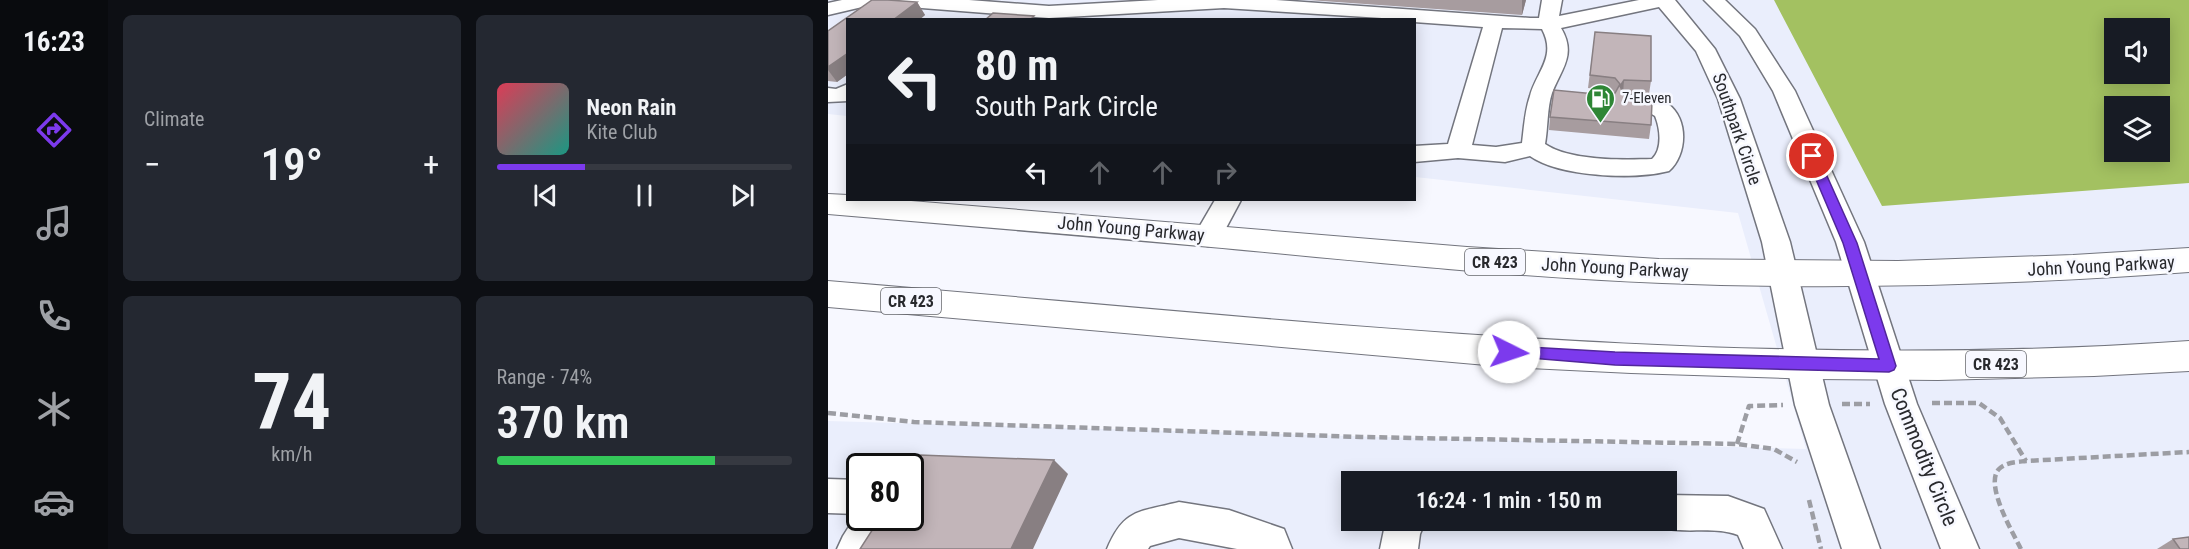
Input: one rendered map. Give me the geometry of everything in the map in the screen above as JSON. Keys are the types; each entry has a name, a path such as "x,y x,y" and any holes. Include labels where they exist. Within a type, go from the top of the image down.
{"highway":[{"name":"John Young Parkway","path":"828,204 1482,261 1586,267 1783,274 1860,274 2002,272 2189,260"},
{"name":"CR 423","path":"831,295 1509,352 1615,358 1889,366 2072,362 2189,356"}],"street":[{"path":"828,9 868,0"},
{"path":"858,18 882,0"},
{"path":"896,0 957,5 1004,14 1049,12 1096,5 1224,2 1334,15 1414,18"},
{"path":"1533,147 1552,95 1558,40 1548,23 1552,0"},
{"path":"1416,18 1548,23 1664,0"},
{"name":"Southpark Circle","path":"1664,0 1692,32 1721,78 1776,242 1804,365"},
{"name":"Commodity Circle","path":"1714,0 1748,33 1784,91 1850,243 1901,404 1960,549"},
{"path":"941,18 957,5"},
{"path":"1458,150 1494,21"},
{"path":"828,95 841,96 846,92"},
{"path":"1416,154 1458,150 1503,155 1533,147 1555,160 1641,167 1660,165 1668,157 1670,147 1668,119 1653,105 1630,101"},
{"path":"1208,236 1227,201"},
{"path":"1804,365 1812,405 1861,549"},
{"path":"828,496 846,497"},
{"path":"1677,513 1728,514 1751,522 1763,549"},
{"path":"1126,549 1138,531 1179,520 1229,528 1271,542 1273,549"},
{"path":"856,549 868,531"},
{"path":"1399,549 1401,531"}],"path":[{"path":"1737,444 1749,406 1978,403 2000,418 2026,461"},
{"path":"828,413 914,422 1362,437 1737,444 1774,449 1797,461 1800,466"},
{"path":"2021,549 1998,497 1994,482 1996,471 2003,466 2026,461 2189,452"},
{"path":"1808,498 1821,549"}],"shaded area":[{"path":"828,0 2189,0 2189,549 828,549 828,421 1806,449 1738,213 1416,177 1416,18 846,18 846,116 828,114"}],"green space":[{"path":"1774,0 2189,0 2189,183 1882,206"}],"building":[{"path":"872,0 917,2 896,18 846,18"},
{"path":"993,13 1034,16 1032,18 987,18"},
{"path":"846,18 846,54 828,67 828,31"},
{"path":"1595,32 1651,36 1651,81 1624,80 1620,86 1624,95 1652,102 1651,125 1550,117 1554,90 1606,95 1615,93 1620,84 1615,78 1590,75"},
{"path":"924,455 1054,460 1011,549 860,549 872,531 924,531"},
{"path":"2189,537 2189,549 2180,549 2173,539"}],"place":[{"name":"7-Eleven","path":"1601,124"}],"route":[{"path":"1509,352 1804,365 1889,366 1850,243 1812,156"}]}
